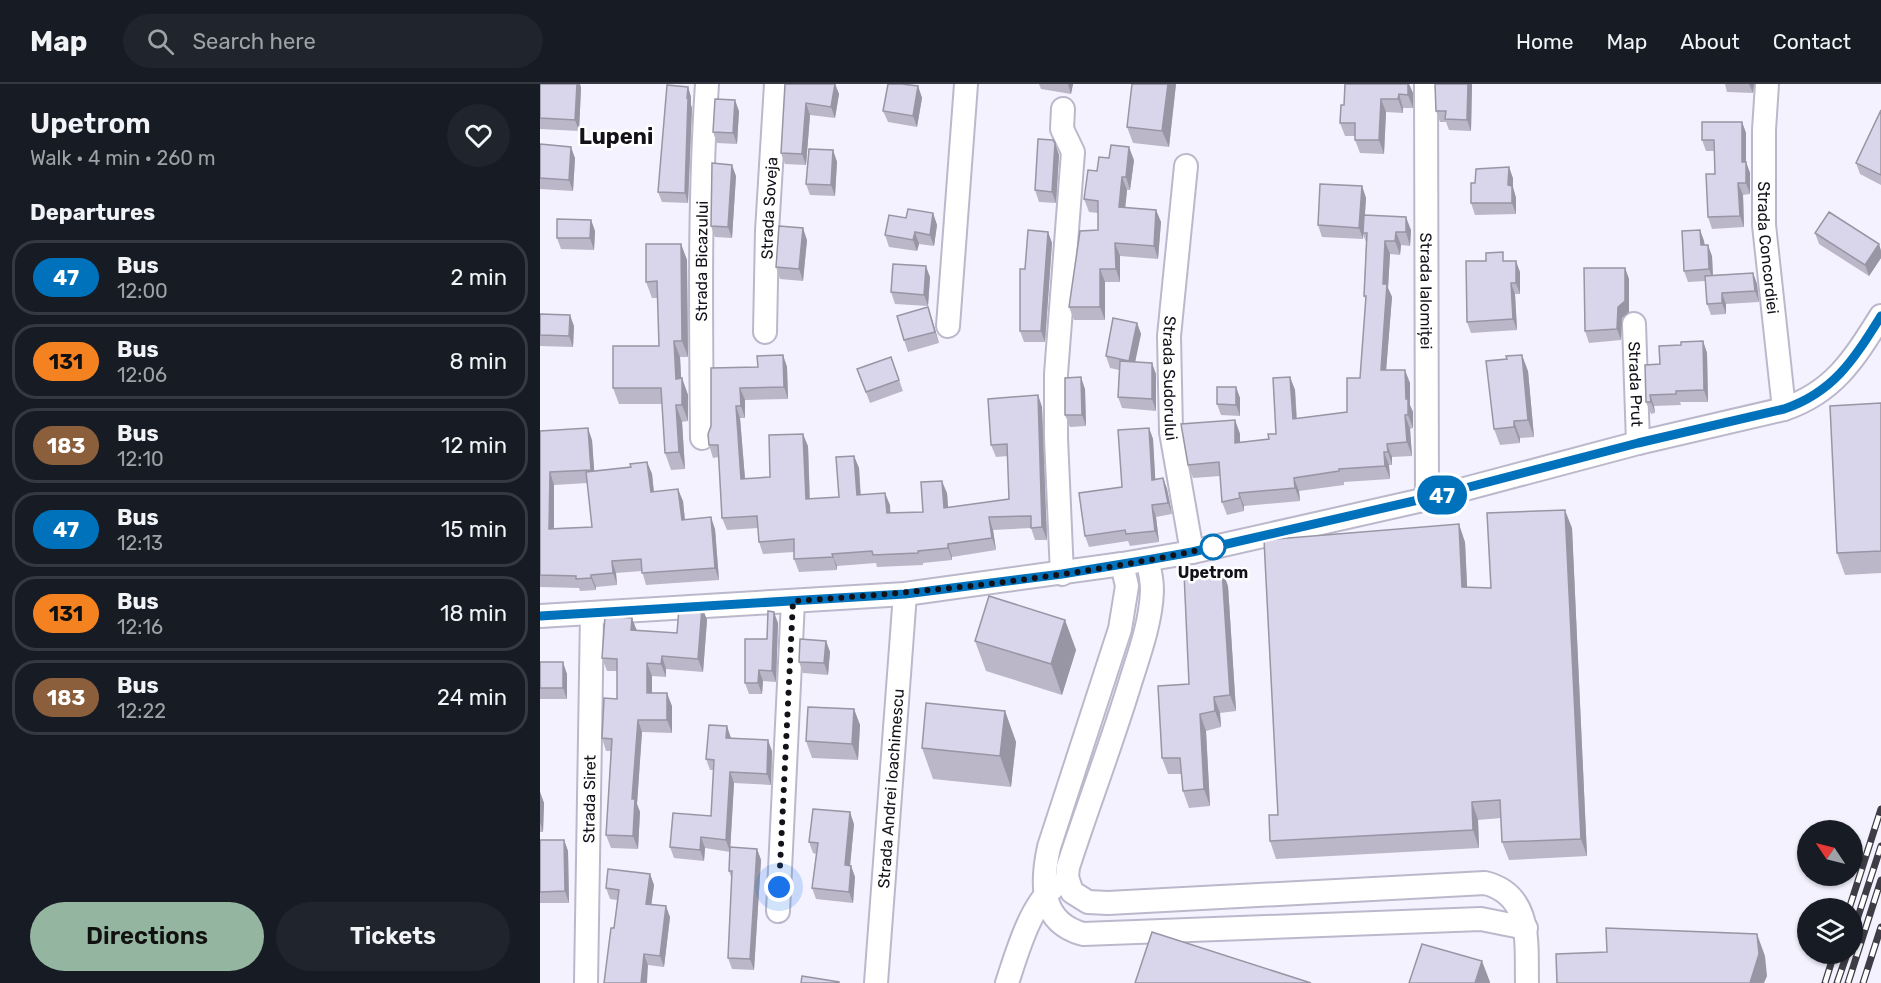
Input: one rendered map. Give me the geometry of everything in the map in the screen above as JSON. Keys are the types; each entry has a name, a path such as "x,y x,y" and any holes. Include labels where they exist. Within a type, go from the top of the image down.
{"street":[{"name":"Strada Bicazului","path":"702,438 703,142 706,84"},
{"name":"Strada Soveja","path":"765,332 767,231 776,84"},
{"path":"948,326 966,84"},
{"name":"Strada Ialomiței","path":"1426,84 1427,498"},
{"name":"Strada Concordiei","path":"1767,84 1764,130 1764,225 1784,409"},
{"path":"1062,574 1056,438 1056,374 1073,152 1062,129 1063,109"},
{"name":"Strada Sudorului","path":"1186,166 1169,336 1172,432 1192,552"},
{"path":"540,616 905,594 1062,574 1192,552 1427,498 1638,443 1784,409 1803,402 1832,382 1847,367 1881,316"},
{"name":"Strada Prut","path":"1634,324 1638,443"},
{"path":"1147,560 1152,576 1151,603 1141,647 1112,742 1068,867 1067,877 1076,897 1088,902 1108,903 1485,883 1496,885 1514,900 1521,911 1526,928 1527,983"},
{"path":"1122,564 1127,586 1124,614 1112,659 1049,847 1044,874 1046,894 1056,918 1064,926 1083,934 1481,920 1526,928"},
{"name":"Strada Andrei Ioachimescu","path":"876,983 905,594"},
{"path":"778,911 793,601"},
{"name":"Strada Siret","path":"586,983 592,613"},
{"path":"1007,983 1022,938 1046,894 1067,877"}],"building":[{"path":"540,84 577,84 575,120 540,118"},
{"path":"785,84 835,84 831,107 806,103 802,154 781,153"},
{"path":"888,84 918,86 913,116 883,111"},
{"path":"1132,84 1168,84 1162,131 1127,127"},
{"path":"1345,84 1408,84 1408,95 1399,94 1398,99 1381,99 1379,140 1355,140 1355,123 1340,123"},
{"path":"1435,84 1468,84 1467,120 1445,119 1446,111 1436,111"},
{"path":"667,85 688,87 685,193 658,192"},
{"path":"715,99 735,100 733,133 713,132"},
{"path":"1881,110 1881,175 1856,163"},
{"path":"1702,122 1742,122 1742,162 1746,162 1746,183 1738,183 1740,216 1708,217 1706,174 1715,174 1714,140 1702,140"},
{"path":"1038,139 1053,140 1055,143 1052,192 1035,190"},
{"path":"540,144 571,147 569,180 540,178"},
{"path":"1111,145 1129,147 1126,177 1122,177 1119,207 1156,210 1154,246 1115,243 1116,269 1100,269 1100,307 1069,307 1080,231 1098,230 1098,201 1084,199 1088,170 1097,171 1099,157 1109,158"},
{"path":"809,149 833,150 831,185 806,184"},
{"path":"712,163 732,165 728,227 711,226"},
{"path":"1509,167 1508,185 1512,186 1512,203 1471,203 1471,183 1475,183 1476,169"},
{"path":"1320,184 1362,186 1359,228 1318,225"},
{"path":"908,209 933,213 930,235 915,232 913,240 885,235 889,215 906,218"},
{"path":"1829,212 1879,244 1865,265 1815,233"},
{"path":"1364,215 1406,217 1406,232 1396,232 1395,241 1385,241 1383,284 1387,284 1381,370 1405,370 1406,399 1408,399 1408,415 1405,415 1407,442 1387,444 1388,452 1384,452 1385,466 1339,469 1339,471 1294,478 1295,488 1239,493 1240,498 1222,502 1219,462 1188,465 1181,424 1235,420 1235,443 1269,439 1268,434 1276,434 1273,378 1290,377 1293,419 1347,412 1347,378 1360,378 1366,296 1364,296 1367,233 1363,233"},
{"path":"557,219 591,220 590,238 557,238"},
{"path":"779,226 803,228 799,269 776,267"},
{"path":"1028,230 1048,232 1041,331 1020,331 1020,269 1025,269"},
{"path":"1700,230 1701,245 1708,245 1709,269 1684,271 1682,231"},
{"path":"646,244 681,244 682,341 674,341 676,379 682,378 682,405 676,405 679,452 665,453 661,388 613,388 613,346 659,346 657,281 646,282"},
{"path":"1503,252 1503,261 1516,261 1516,283 1511,283 1513,319 1467,322 1466,261 1486,261 1486,253"},
{"path":"893,264 926,266 924,295 891,292"},
{"path":"1584,268 1625,268 1625,301 1618,307 1617,329 1585,331"},
{"path":"1753,273 1755,291 1722,293 1722,303 1707,304 1705,276"},
{"path":"928,307 935,332 904,340 897,316"},
{"path":"540,314 570,315 569,336 540,335"},
{"path":"1113,318 1137,323 1129,361 1106,356"},
{"path":"1703,341 1704,390 1650,395 1651,402 1646,402 1645,365 1660,364 1659,346"},
{"path":"783,355 784,387 740,388 741,406 736,406 741,479 770,477 769,435 803,434 806,499 839,497 836,457 854,456 857,495 885,493 887,513 923,512 921,482 942,481 944,508 1009,499 1007,444 991,445 988,399 1038,395 1042,527 1031,528 1031,516 989,517 992,538 948,544 948,548 918,551 918,553 873,555 872,551 832,554 833,557 794,559 794,539 759,542 757,516 722,518 718,445 709,445 708,434 711,426 711,368 758,367 757,356"},
{"path":"1522,355 1528,420 1514,421 1514,427 1494,429 1486,361"},
{"path":"891,357 899,380 866,392 857,369"},
{"path":"1120,361 1152,363 1152,399 1118,397"},
{"path":"1081,377 1082,415 1065,415 1065,378"},
{"path":"1217,387 1236,387 1236,405 1217,404"},
{"path":"1881,403 1881,551 1837,553 1830,406"},
{"path":"588,428 591,470 550,472 549,529 592,527 586,472 631,467 630,464 647,462 651,492 678,489 682,520 711,517 715,568 642,573 641,559 612,561 613,573 591,575 591,578 576,579 576,576 540,575 540,431"},
{"path":"1149,428 1152,480 1163,478 1168,503 1152,505 1155,531 1126,534 1125,530 1085,536 1079,493 1122,487 1118,430"},
{"path":"1565,510 1581,839 1502,842 1500,800 1472,802 1473,830 1270,841 1269,815 1278,815 1264,540 1459,524 1462,587 1491,588 1487,513"},
{"path":"1222,569 1230,695 1214,697 1215,711 1200,714 1204,789 1183,791 1180,758 1162,758 1158,686 1189,684 1184,573"},
{"path":"989,596 1065,620 1051,664 975,641"},
{"path":"702,607 698,659 662,656 661,664 647,663 647,693 667,693 667,720 638,720 632,799 635,799 633,836 606,835 612,739 602,738 604,698 617,699 617,659 602,658 605,616 632,618 631,630 677,633 679,608"},
{"path":"768,611 774,612 772,671 759,670 758,683 745,683 745,639 767,639"},
{"path":"800,639 826,641 824,663 799,662"},
{"path":"540,662 563,662 563,688 540,688"},
{"path":"926,703 1005,711 1000,756 922,748"},
{"path":"808,707 854,709 852,744 806,741"},
{"path":"709,725 727,726 726,738 768,740 767,774 730,772 726,840 701,837 700,850 670,847 673,813 711,816 714,760 706,759"},
{"path":"813,809 850,812 845,865 851,866 849,892 812,888 818,843 809,842"},
{"path":"540,840 564,840 565,891 540,892"},
{"path":"730,847 757,849 750,959 728,958 732,871 729,871"},
{"path":"608,869 650,874 646,904 666,906 660,956 644,954 641,983 604,983 611,928 614,928 619,890 606,888"},
{"path":"1606,928 1757,934 1759,954 1750,983 1557,983 1556,954 1607,952"},
{"path":"1152,932 1311,983 1135,983"},
{"path":"1422,944 1482,961 1475,983 1409,983"},
{"path":"802,976 839,982 839,983 801,983"}],"railway":[{"path":"1853,898 1881,809"},
{"path":"1863,901 1881,846"},
{"path":"1848,983 1881,880"},
{"path":"1863,983 1881,927"},
{"path":"1825,983 1831,964"},
{"path":"1837,983 1844,964"}],"bus line":[{"name":"47","path":"540,616 905,594 1062,574 1192,552 1427,498 1638,443 1784,409 1819,393 1832,382 1847,367 1881,316"}],"place":[{"name":"Upetrom","path":"1213,547"}],"district":[{"name":"Lupeni","path":"616,136"}],"route":[{"path":"779,887 793,601 905,594 1062,574 1213,547"}]}
